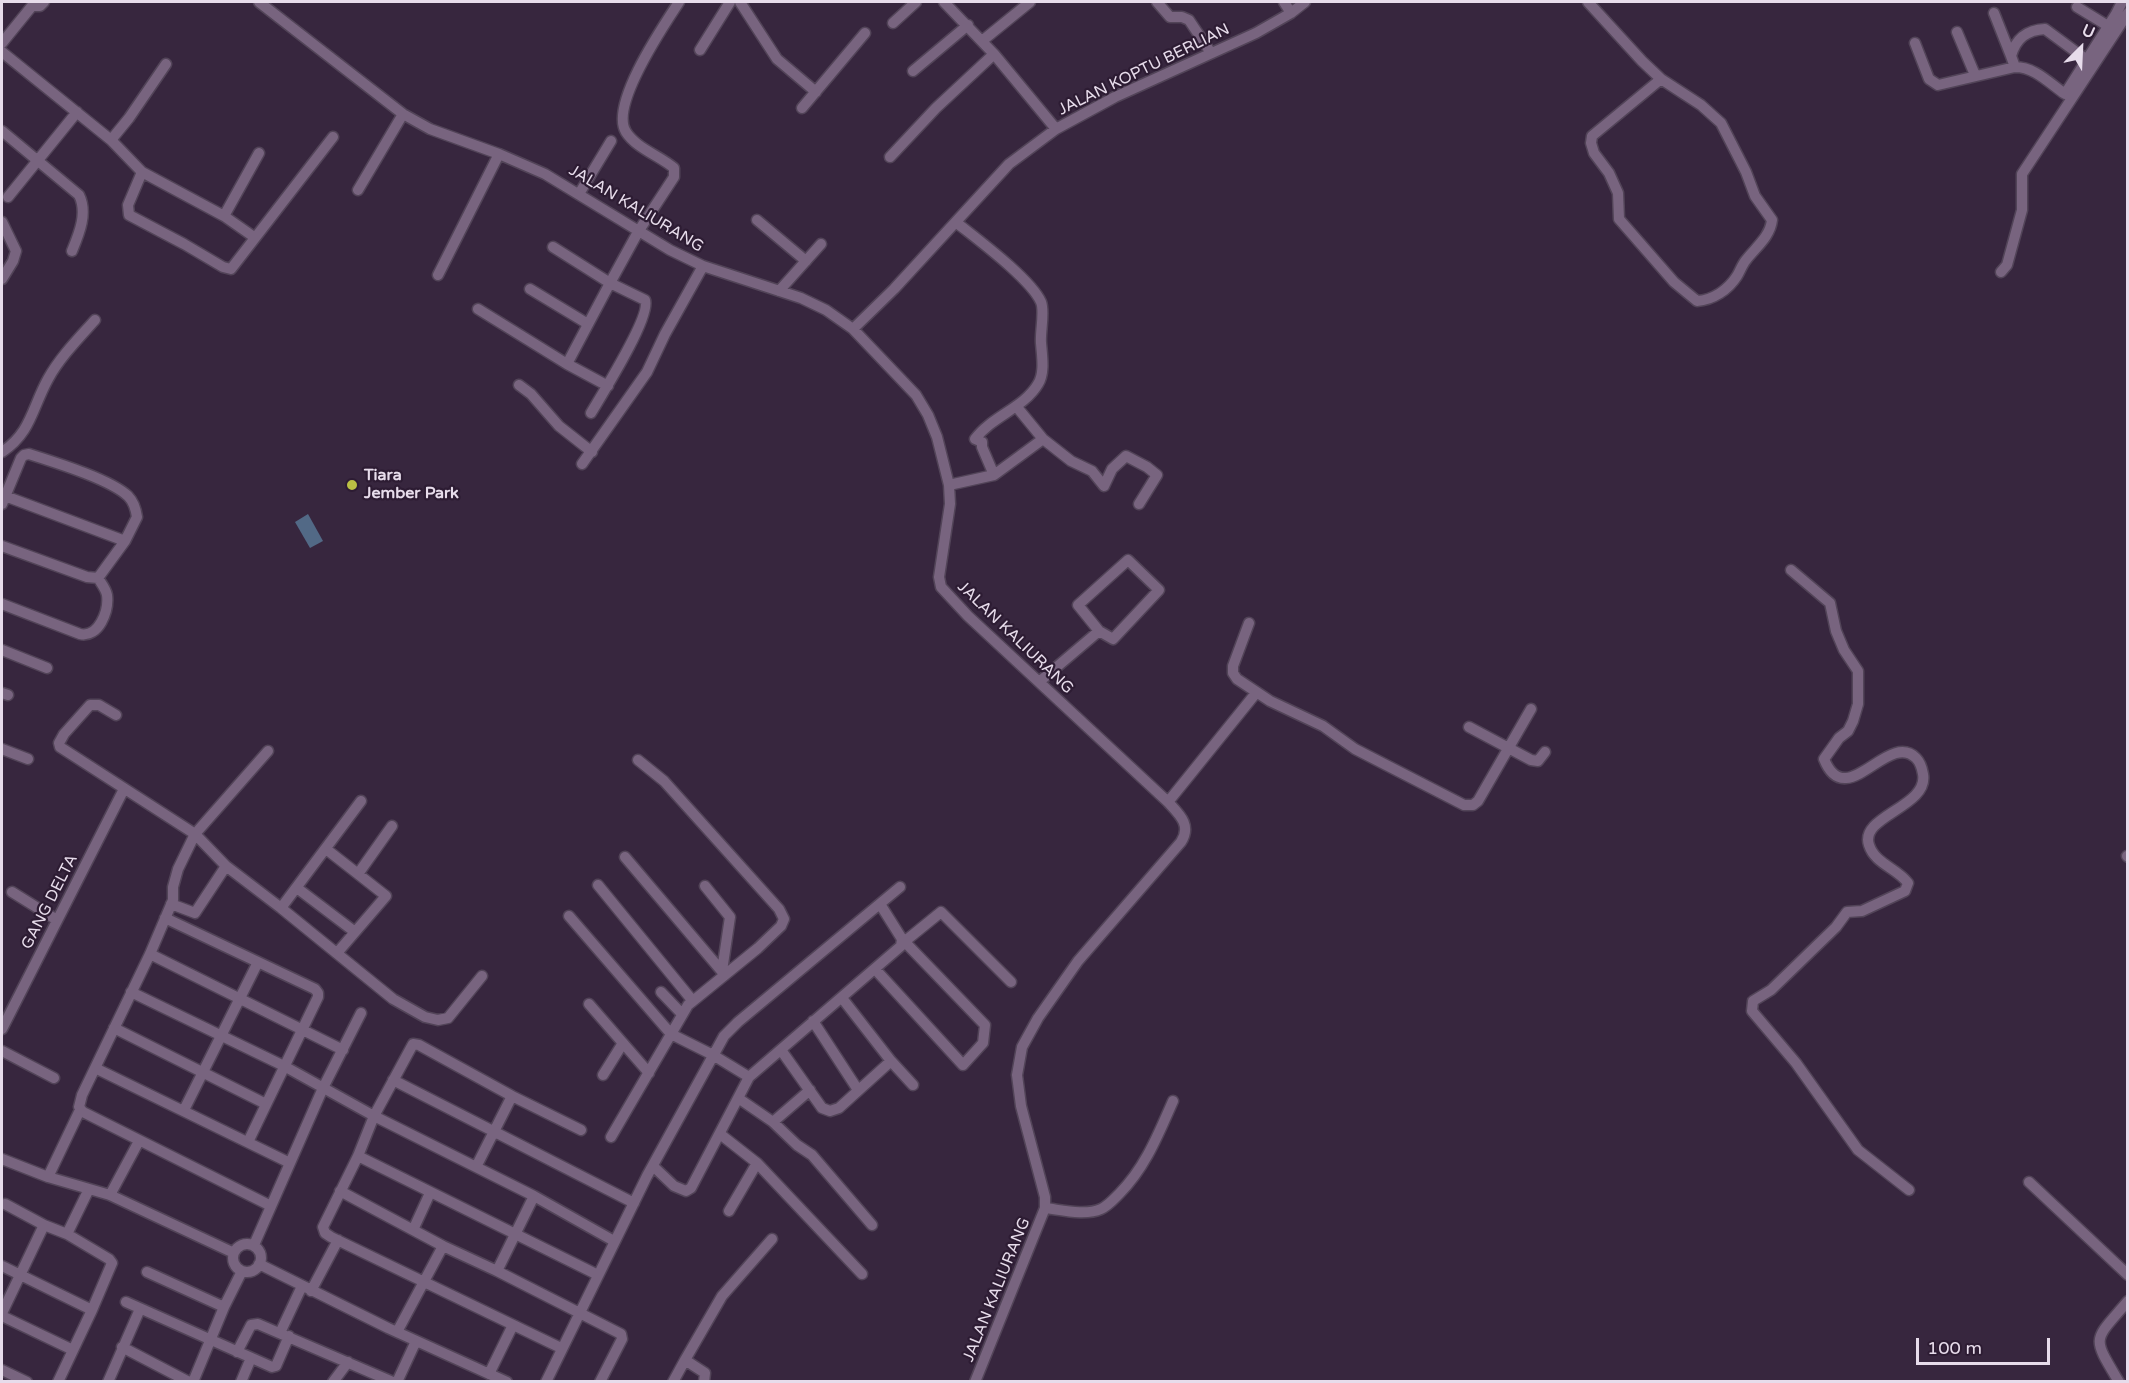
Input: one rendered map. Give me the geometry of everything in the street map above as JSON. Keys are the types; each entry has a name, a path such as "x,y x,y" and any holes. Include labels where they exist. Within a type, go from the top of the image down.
{"street":[{"path":"2,43 32,6 40,6 44,2"},
{"name":"JALAN KALIURANG","path":"259,2 402,114 430,129 546,174 638,232 704,266 779,291 826,310 853,329 916,396 928,415 937,437 949,484 950,504 940,567 940,584 968,616 1168,802 1185,822 1184,838 1078,961 1038,1018 1022,1047 1017,1075 1021,1106 1045,1197 1045,1208 975,1382"},
{"path":"567,364 638,232 671,182 675,171 669,164 629,136 624,128 625,111 633,81 643,58 679,2"},
{"path":"700,50 730,2"},
{"path":"740,2 777,58 816,92"},
{"path":"893,23 916,2"},
{"path":"944,2 994,54 1056,129"},
{"path":"982,41 1030,2"},
{"path":"1157,2 1170,17 1182,17 1189,20 1211,53"},
{"path":"1284,2 1291,13"},
{"name":"JALAN KOPTU BERLIAN","path":"853,329 894,290 1009,164 1056,129 1115,98 1256,33 1291,13 1305,2"},
{"path":"1588,2 1661,79 1701,105 1721,123 1746,172 1755,196 1772,220 1771,228 1762,242 1743,263 1732,282 1709,300 1697,301 1674,282 1619,219 1618,193 1609,174 1594,153 1591,143 1592,136 1599,129 1643,96 1661,79"},
{"path":"1915,43 1929,79 1934,83 1943,84 2013,62 2032,70 2065,94 2122,2"},
{"path":"2077,7 2108,26"},
{"path":"2001,272 2007,265 2022,210 2022,174 2127,12"},
{"path":"1994,14 2013,62"},
{"path":"913,71 968,25"},
{"path":"2013,62 2017,42 2028,32 2045,29 2086,60"},
{"path":"1957,32 1975,75"},
{"path":"802,108 866,33"},
{"path":"2,52 111,140 142,172 224,216 254,237"},
{"path":"890,157 936,108 994,54"},
{"path":"111,140 166,64"},
{"path":"8,197 77,112"},
{"path":"358,190 402,114"},
{"path":"2,131 75,190 82,201 81,224 72,251"},
{"path":"142,172 127,209 128,214 227,269 233,267 333,137"},
{"path":"579,194 611,141"},
{"path":"224,216 259,153"},
{"path":"438,275 499,154"},
{"path":"757,220 806,261"},
{"path":"2,222 16,251 2,279"},
{"path":"957,222 1014,271 1042,304 1041,378 1033,390 1016,406 989,425 975,439 982,442 994,476"},
{"path":"779,291 820,244"},
{"path":"552,247 610,283 645,300 647,304 642,321 591,413"},
{"path":"582,464 647,372 665,334 704,266"},
{"path":"530,289 588,324"},
{"path":"478,309 567,364 608,386"},
{"path":"2,452 16,442 27,428 48,378 95,320"},
{"path":"519,385 531,394 559,426 592,452"},
{"path":"1016,406 1043,439 1071,461 1092,471 1104,486 1112,469 1126,456 1147,466 1157,475 1139,504"},
{"path":"949,484 994,476 1043,439"},
{"path":"98,578 125,541 137,517 132,500 123,492 84,474 31,455 24,455 21,458 3,500 125,541"},
{"path":"2,546 87,577 98,578"},
{"path":"1128,560 1159,590 1113,639 1099,631 1078,605 1128,560"},
{"path":"1791,570 1830,603 1836,631 1858,671 1858,705 1853,721 1848,731 1824,759 1833,773 1841,778 1855,776 1898,752 1908,752 1918,759 1924,779 1917,793 1904,806 1883,818 1869,832 1868,843 1873,853 1884,865 1904,878 1908,887 1898,895 1862,911 1847,912 1836,927 1771,990 1753,1001 1752,1011 1796,1063 1858,1150 1884,1173 1909,1190"},
{"path":"2,604 80,634 90,634 102,621 106,605 105,591 98,578"},
{"path":"1250,623 1233,671 1235,677 1256,693 1323,726 1355,749 1467,806 1475,805 1478,801 1531,709"},
{"path":"1039,682 1099,631"},
{"path":"2,650 46,668"},
{"path":"1168,802 1256,693"},
{"path":"116,716 99,705 90,705 64,734 60,747 195,834 226,866 400,1003 418,1014 438,1020 448,1018 482,976"},
{"path":"1469,727 1535,762 1545,752"},
{"path":"2,749 28,759"},
{"path":"48,1177 80,1110 80,1101 95,1068 150,954 171,904 174,882 195,834 268,751"},
{"path":"612,1137 692,1000 772,935 784,921 783,914 664,781 638,760"},
{"name":"GANG DELTA","path":"2,1029 124,789"},
{"path":"281,908 361,801"},
{"path":"358,874 392,826"},
{"path":"326,849 386,896 337,953"},
{"path":"625,856 724,973"},
{"path":"171,904 195,914 226,866"},
{"path":"598,885 692,1000"},
{"path":"705,886 730,917 724,973"},
{"path":"546,1382 614,1241 724,1036 900,887"},
{"path":"297,888 355,932"},
{"path":"12,892 57,920"},
{"path":"875,969 963,1065 983,1043 985,1025 903,941 880,904"},
{"path":"653,1166 674,1186 688,1191 748,1077 842,998 901,946 903,941 941,912 1011,982"},
{"path":"569,915 671,1034 713,1054 748,1077"},
{"path":"165,918 317,992 318,997 248,1142"},
{"path":"150,954 343,1050"},
{"path":"184,1110 258,962"},
{"path":"131,992 284,1066 374,1116 534,1196 614,1241"},
{"path":"661,992 682,1014"},
{"path":"842,998 912,1085"},
{"path":"589,1004 649,1073"},
{"path":"254,1245 323,1088 361,1013"},
{"path":"813,1022 858,1090"},
{"path":"114,1028 266,1104"},
{"path":"603,1075 623,1043"},
{"path":"561,1348 338,1240 325,1233 323,1227 358,1156 374,1116 410,1046 416,1044 581,1130"},
{"path":"780,1050 822,1108 830,1111 839,1108 891,1061"},
{"path":"2,1052 54,1078"},
{"path":"95,1068 290,1163"},
{"path":"393,1080 634,1203"},
{"path":"773,1122 810,1090"},
{"path":"476,1167 512,1096"},
{"path":"738,1098 773,1122 797,1145 812,1155 872,1225"},
{"path":"1045,1208 1091,1212 1109,1204 1134,1178 1142,1166 1173,1101"},
{"path":"80,1110 271,1206"},
{"path":"720,1134 757,1163 862,1274"},
{"path":"110,1195 140,1141"},
{"path":"358,1156 598,1275"},
{"path":"2,1159 48,1177 110,1195 234,1253"},
{"path":"729,1211 757,1163"},
{"path":"2028,1182 2127,1275"},
{"path":"67,1234 89,1189"},
{"path":"340,1191 442,1246 497,1271 622,1335 600,1382"},
{"path":"413,1230 430,1193"},
{"path":"497,1271 534,1196"},
{"path":"5,1204 44,1225 67,1234 112,1263 58,1382"},
{"path":"44,1225 2,1314 73,1350"},
{"path":"673,1382 722,1296 772,1239"},
{"path":"126,1302 275,1367 285,1334 307,1288 338,1240"},
{"path":"254,1245 261,1254 259,1264 254,1270 242,1271 234,1264 234,1253 240,1246 254,1245"},
{"path":"397,1332 442,1246"},
{"path":"259,1264 397,1332 507,1382"},
{"path":"2,1266 92,1310"},
{"path":"193,1382 224,1307 242,1271"},
{"path":"147,1272 224,1307"},
{"path":"2119,1382 2103,1354 2099,1339 2127,1301"},
{"path":"108,1382 140,1309"},
{"path":"237,1352 253,1323 285,1334 395,1382 416,1341"},
{"path":"489,1374 513,1325"},
{"path":"122,1347 189,1382"},
{"path":"241,1382 251,1358"},
{"path":"685,1360 705,1373 704,1382"},
{"path":"333,1382 348,1362"},
{"path":"2,1370 27,1382"}],"water":[{"path":"308,514 323,541 310,548 295,522"}],"place":[{"name":"Tiara Jember Park","path":"352,485"}]}
